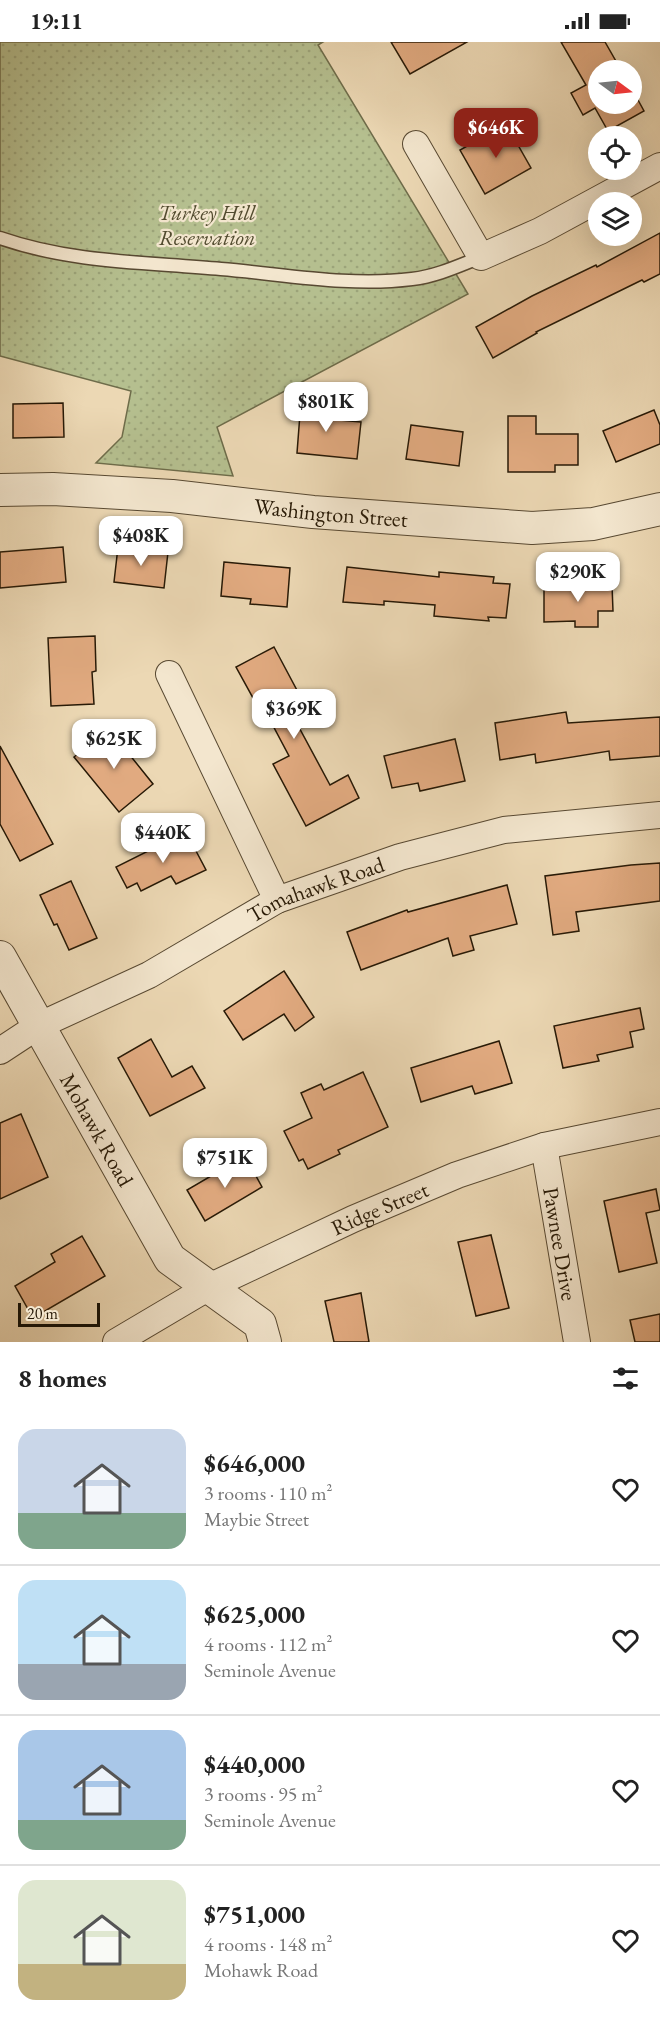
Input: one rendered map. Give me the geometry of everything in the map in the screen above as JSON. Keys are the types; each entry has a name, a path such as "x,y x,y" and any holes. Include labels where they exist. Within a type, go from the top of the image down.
{"street":[{"path":"417,144 481,257 540,231 660,166"},
{"name":"Washington Street","path":"0,490 53,489 172,496 324,513 532,528 593,525 660,509"},
{"path":"169,674 277,900"},
{"name":"Tomahawk Road","path":"0,1051 38,1026 149,975 277,900 400,857 504,830 660,815"},
{"name":"Mohawk Road","path":"0,957 170,1258 260,1324 265,1342"},
{"name":"Ridge Street","path":"116,1342 209,1287 354,1219 457,1175 544,1146 660,1122"},
{"name":"Pawnee Drive","path":"544,1146 577,1342"}],"lane":[{"path":"0,238 48,252 110,262 214,268 351,281 388,281 438,274 481,257"}],"green space":[{"name":"Turkey Hill Reservation","path":"0,42 323,42 318,45 468,294 217,427 233,476 96,463 122,437 131,391 0,356"}],"building":[{"path":"391,42 467,42 410,74"},
{"path":"561,42 605,42 615,60 588,60 588,112 583,115 571,93 586,85"},
{"path":"598,114 639,114 617,126 605,126"},
{"path":"506,124 531,168 485,194 460,150"},
{"path":"660,233 660,274 644,282 642,280 536,332 493,358 476,327 532,296 596,265 597,267 636,246 642,246 642,243"},
{"path":"301,401 331,404 329,419 361,422 357,459 297,453"},
{"path":"63,403 64,437 13,438 13,404"},
{"path":"654,410 660,425 660,444 616,462 603,431"},
{"path":"508,416 536,416 536,434 578,434 578,465 555,465 555,472 508,472"},
{"path":"411,425 463,432 459,466 406,459"},
{"path":"63,547 66,582 0,588 0,552"},
{"path":"118,547 168,552 164,588 114,582"},
{"path":"224,562 290,568 287,607 250,604 251,599 221,596"},
{"path":"347,567 439,577 439,572 494,577 493,583 510,584 506,618 488,617 489,621 434,616 435,605 384,601 384,605 343,602"},
{"path":"568,580 597,580 597,585 612,585 613,611 598,611 598,627 575,627 575,621 544,622 544,589 568,589"},
{"path":"95,636 96,671 92,672 94,704 51,706 48,638"},
{"path":"274,647 308,711 294,718 330,785 348,775 359,798 306,826 273,764 289,756 262,705 258,707 236,667"},
{"path":"566,712 568,723 660,717 660,756 610,760 609,751 536,763 535,754 500,760 495,723"},
{"path":"109,729 153,784 119,812 74,757"},
{"path":"455,739 465,781 420,791 418,783 392,788 384,756"},
{"path":"0,746 53,844 20,861 0,824"},
{"path":"186,832 206,870 176,884 171,876 141,891 137,883 127,888 116,867"},
{"path":"660,863 660,901 576,912 579,931 553,935 545,876"},
{"path":"71,881 97,938 69,950 40,895"},
{"path":"507,885 517,924 470,936 474,950 453,956 448,938 361,970 347,932 407,910 408,912"},
{"path":"284,971 314,1017 295,1031 284,1014 243,1040 224,1011"},
{"path":"640,1008 644,1029 630,1032 633,1047 597,1055 599,1061 563,1068 554,1026"},
{"path":"151,1039 172,1077 192,1066 205,1088 150,1116 118,1058"},
{"path":"499,1041 512,1083 475,1094 472,1086 421,1102 411,1068"},
{"path":"363,1072 388,1127 338,1150 340,1154 308,1169 303,1159 299,1161 284,1131 312,1118 301,1093 321,1084 324,1090"},
{"path":"21,1114 48,1177 0,1199 0,1123"},
{"path":"245,1156 262,1187 205,1221 187,1190"},
{"path":"656,1189 660,1210 646,1213 657,1263 619,1272 604,1201"},
{"path":"491,1235 509,1308 476,1316 458,1242"},
{"path":"82,1236 105,1276 33,1318 15,1286 55,1262 51,1254"},
{"path":"361,1293 369,1342 334,1342 325,1301"},
{"path":"660,1314 660,1342 635,1342 630,1320"}]}
